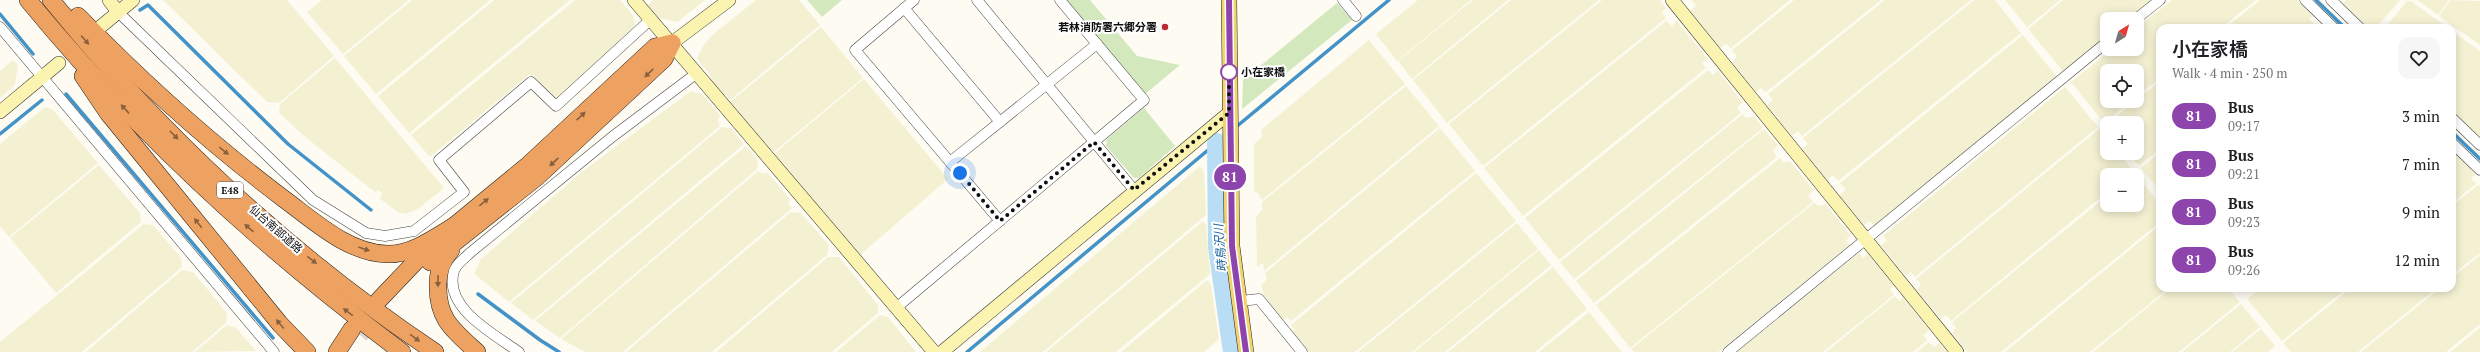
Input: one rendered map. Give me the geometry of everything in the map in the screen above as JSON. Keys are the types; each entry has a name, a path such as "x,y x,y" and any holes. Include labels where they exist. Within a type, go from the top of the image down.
{"highway":[{"name":"仙台南部道路","path":"28,0 148,134 191,176 344,309 402,352"},
{"name":"仙台南部道路","path":"51,0 133,94 202,164 248,206 351,291 435,352"},
{"path":"62,0 132,70 208,139 317,224 348,243 366,251 388,254 408,251 458,231"},
{"path":"49,25 108,113 280,324 307,352"},
{"path":"383,304 419,258 458,231 655,47 672,43"},
{"path":"458,231 438,272 439,308 450,325 477,352"},
{"path":"337,352 356,332 342,352"}],"main road":[{"path":"1229,0 1229,117 1232,246 1246,352"}],"street":[{"path":"109,0 118,12 313,200 366,233 385,236 414,231 464,192 439,160 532,82 556,106 588,79 650,20"},
{"path":"99,28 133,0"},
{"path":"634,0 934,352"},
{"path":"672,43 729,0"},
{"path":"914,0 855,50 1000,221"},
{"path":"977,0 1134,190"},
{"path":"896,308 1144,100 1060,0"},
{"path":"1343,0 1356,16"},
{"path":"1672,0 1957,352"},
{"path":"2144,13 2160,0"},
{"path":"2305,0 2330,24"},
{"path":"2332,0 2356,24"},
{"path":"904,8 1000,122"},
{"path":"0,27 274,352"},
{"path":"950,162 1097,44"},
{"path":"1728,352 1867,240 2100,48"},
{"path":"0,112 58,63"},
{"path":"519,352 469,317 452,288 455,269 471,252 606,142 696,73"},
{"path":"942,352 1134,190 1229,117"},
{"path":"2456,122 2480,145"},
{"path":"2456,147 2480,170"},
{"path":"1240,301 1259,299 1302,352"}],"shaded area":[{"path":"163,0 287,0 334,56 279,103 267,102"},
{"path":"322,0 409,0 343,54 307,12"},
{"path":"412,0 490,0 376,94 344,56"},
{"path":"494,0 570,0 409,133 378,96"},
{"path":"575,0 620,0 633,15 635,26 557,100 551,99 530,74 430,157 411,135"},
{"path":"652,0 705,0 677,22 658,18 648,5"},
{"path":"756,0 799,0 820,25 730,100 726,95 724,96 710,80 712,77 697,59 703,46 712,35"},
{"path":"1418,0 1471,0 1397,61 1376,34"},
{"path":"1473,0 1508,0 1412,79 1398,61"},
{"path":"1511,0 1599,0 1447,123 1413,80"},
{"path":"1602,0 1660,0 1666,8 1662,13 1666,18 1483,166 1449,124"},
{"path":"1692,0 1790,0 1731,48 1726,44 1720,48 1690,11 1696,6"},
{"path":"1794,0 1881,0 1766,92 1761,88 1756,92 1732,62 1737,57 1732,50"},
{"path":"1885,0 1971,0 1802,136 1798,131 1792,136 1767,105 1773,100 1768,94"},
{"path":"1974,0 1995,0 2021,33 1838,181 1833,175 1827,180 1802,149 1808,144 1803,138"},
{"path":"2005,0 2060,0 2027,27"},
{"path":"2063,0 2151,0 2136,12 2100,12 2100,42 2063,71 2028,29"},
{"path":"2172,0 2256,0 2226,24 2156,24 2156,81 2144,91 2144,64 2100,64 2100,108 2122,108 2113,116 2100,116 2100,118 2071,82 2103,56 2144,56 2144,22"},
{"path":"2260,0 2297,0 2313,16 2309,19 2314,24 2230,24"},
{"path":"2346,0 2400,0 2379,24 2364,24 2343,4"},
{"path":"2417,0 2449,0 2438,15"},
{"path":"2451,0 2480,1 2480,45 2456,28 2456,24 2450,24 2439,16"},
{"path":"2407,1 2411,1 2443,24 2388,24"},
{"path":"1666,21 1672,26 1677,21 1708,59 1702,63 1706,68 1523,216 1484,168"},
{"path":"821,27 863,78 774,152 772,149 770,151 729,103"},
{"path":"2456,34 2480,51 2480,141 2456,117"},
{"path":"2023,35 2057,77 1874,226 1870,221 1864,225 1839,195 1846,190 1840,183"},
{"path":"1369,40 1405,84 1262,200 1258,193 1254,191 1254,144 1262,137 1261,130"},
{"path":"335,58 444,188 418,209 406,214 398,212 380,199 382,193 378,190 376,193 304,136 279,113 280,104"},
{"path":"13,60 18,65 15,85 0,98 0,71"},
{"path":"1708,70 1713,75 1718,71 1743,103 1737,107 1741,113 1559,260 1525,218"},
{"path":"864,79 948,179 860,255 856,254 774,156 775,153"},
{"path":"2156,84 2156,152 2139,166 2134,160 2144,160 2144,116 2117,116 2127,108 2144,108 2144,94"},
{"path":"1406,86 1439,126 1264,271 1263,263 1257,267 1256,217 1262,210 1262,202"},
{"path":"2065,87 2098,127 1915,277 1911,272 1906,276 1881,245 1887,241 1883,236"},
{"path":"691,91 702,94 720,115 718,121 720,126 509,302 474,274 481,259 583,171"},
{"path":"45,107 53,110 98,163 9,237 0,226 0,144"},
{"path":"1743,114 1746,118 1754,116 1763,128 1574,279 1560,262"},
{"path":"722,127 731,128 744,144 533,320 511,303"},
{"path":"1440,128 1475,171 1291,321 1287,317 1282,321 1264,295 1261,285 1267,279 1265,273"},
{"path":"1764,129 1778,145 1773,151 1777,157 1594,303 1576,281"},
{"path":"2099,129 2100,160 2124,160 2131,168 2100,168 2100,198 1951,321 1946,315 1941,319 1917,290 1921,284 1916,279"},
{"path":"746,146 758,160 757,169 560,338 535,321"},
{"path":"2156,155 2156,186 2144,172 2144,168 2141,168"},
{"path":"2456,155 2476,174 2471,178 2476,184 2456,200"},
{"path":"1780,158 1784,163 1790,161 1814,190 1808,196 1813,202 1630,348 1596,305"},
{"path":"99,165 140,213 141,222 56,293 10,238"},
{"path":"1200,166 1204,171 1206,215 1043,352 980,352"},
{"path":"758,171 763,174 767,172 791,200 788,203 792,208 623,352 585,352 561,339"},
{"path":"1476,173 1516,221 1355,352 1307,352 1291,333 1295,330 1291,325"},
{"path":"2144,185 2156,199 2156,225 2001,352 1967,352 1952,333 1956,328 1952,322 2100,202 2100,212 2144,212"},
{"path":"2478,185 2480,187 2480,253 2456,272 2456,203"},
{"path":"1814,203 1819,206 1826,204 1851,236 1846,240 1850,245 1718,352 1634,352 1631,349"},
{"path":"791,212 801,213 829,245 827,255 712,352 626,352"},
{"path":"1203,221 1206,225 1210,274 1116,352 1046,352"},
{"path":"1517,223 1538,249 1412,352 1358,352"},
{"path":"144,224 153,225 181,258 182,267 82,352 0,352 0,342"},
{"path":"2156,228 2156,292 2164,292 2090,352 2005,352"},
{"path":"1539,250 1551,265 1445,352 1414,352"},
{"path":"1859,253 1863,258 1868,254 1894,286 1890,289 1894,295 1823,352 1737,352"},
{"path":"2480,255 2480,324 2446,352 2361,352 2435,292 2456,292 2456,275"},
{"path":"828,257 839,257 878,305 878,313 832,352 716,352"},
{"path":"1553,267 1587,309 1535,352 1448,352"},
{"path":"182,270 193,272 227,313 226,323 192,352 86,352"},
{"path":"1207,280 1211,285 1219,339 1204,352 1121,352"},
{"path":"2166,292 2231,292 2240,302 2179,352 2093,352"},
{"path":"2256,292 2342,292 2282,341 2247,299"},
{"path":"2346,292 2432,292 2358,352 2291,352 2283,343"},
{"path":"1895,296 1899,301 1903,297 1929,330 1923,335 1927,340 1913,352 1826,352"},
{"path":"2241,304 2260,327 2230,352 2182,352"},
{"path":"1589,312 1622,352 1539,352"},
{"path":"880,315 888,317 916,352 836,352"},
{"path":"227,325 236,328 256,351 195,352"},
{"path":"2480,328 2480,352 2450,352"},
{"path":"2261,329 2275,346 2268,352 2232,352"},
{"path":"1929,342 1934,347 1939,343 1947,352 1917,352"}],"green space":[{"path":"807,0 842,0 822,17"},
{"path":"1066,0 1090,0 1137,56 1180,65 1145,94"},
{"path":"1337,3 1352,20 1242,109 1243,80"},
{"path":"1144,108 1175,146 1139,178 1134,178 1106,146 1107,139"}],"waterway":[{"path":"1236,127 1389,0"},
{"path":"2316,0 2341,24"},
{"path":"140,10 148,5 288,144 371,210"},
{"path":"0,14 33,54"},
{"path":"66,94 273,338"},
{"path":"0,134 42,100"},
{"path":"967,352 1226,135"},
{"path":"2456,136 2480,159"},
{"name":"時鳥沢川","path":"1217,143 1218,247 1233,352"},
{"path":"478,294 540,340 559,352"}],"tunnel":[{"path":"360,335 386,307"}],"bus line":[{"name":"81","path":"1229,0 1229,113 1232,246 1246,352"}],"place":[{"name":"若林消防署六郷分署","path":"1165,27"},
{"name":"小在家橋","path":"1229,72"}],"route":[{"path":"960,173 1000,221 1094,142 1134,190 1229,113 1229,72"}]}
